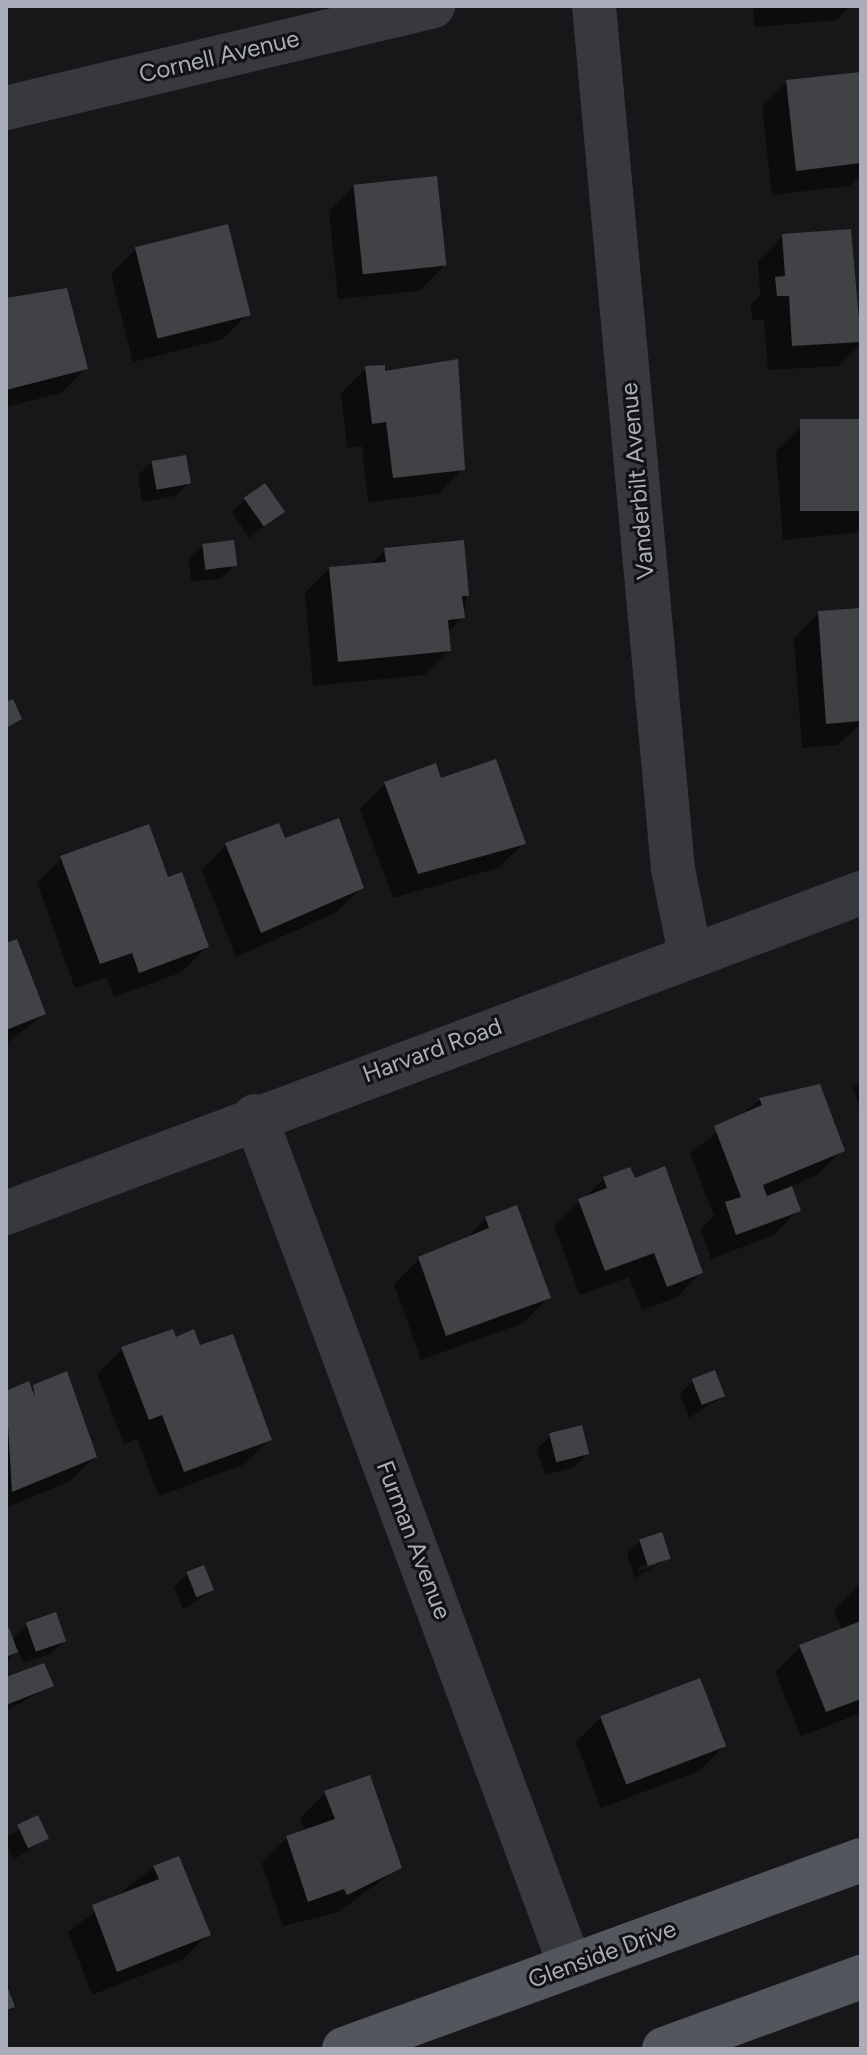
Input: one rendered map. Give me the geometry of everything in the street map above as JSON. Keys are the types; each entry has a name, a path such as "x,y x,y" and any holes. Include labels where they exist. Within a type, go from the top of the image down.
{"main road":[{"name":"Glenside Drive","path":"344,2049 861,1860"},
{"path":"664,2049 861,1977"}],"street":[{"name":"Cornell Avenue","path":"6,108 433,6"},
{"name":"Vanderbilt Avenue","path":"594,6 673,869 690,954"},
{"name":"Harvard Road","path":"6,1213 255,1116 861,893"},
{"name":"Furman Avenue","path":"255,1116 570,1965"}],"building":[{"path":"861,72 861,163 796,171 786,80"},
{"path":"437,176 446,266 363,274 353,185"},
{"path":"228,224 251,315 158,338 135,247"},
{"path":"851,229 861,342 792,346 789,296 777,296 775,277 785,276 782,234"},
{"path":"67,288 88,369 6,390 6,298"},
{"path":"458,359 465,470 393,478 386,422 372,424 365,366 385,365 385,371"},
{"path":"800,419 861,419 861,511 800,511"},
{"path":"186,455 191,484 157,490 152,461"},
{"path":"265,483 285,512 264,527 244,498"},
{"path":"234,540 237,566 205,570 202,544"},
{"path":"464,540 469,596 462,596 465,618 448,620 451,651 338,662 329,567 386,562 384,548"},
{"path":"861,608 861,721 826,724 818,611"},
{"path":"13,699 22,719 6,728 6,702"},
{"path":"496,759 526,844 418,874 384,782 436,763 441,778"},
{"path":"339,818 364,888 261,933 225,843 279,823 285,838"},
{"path":"149,824 168,877 182,872 209,947 139,973 132,953 100,964 60,856"},
{"path":"17,939 46,1014 6,1030 6,943"},
{"path":"820,1084 845,1151 763,1185 767,1196 792,1186 801,1211 736,1235 725,1202 741,1197 714,1126 762,1105 759,1098"},
{"path":"665,1166 703,1273 667,1287 654,1253 605,1271 578,1199 607,1188 603,1177 630,1167 635,1178"},
{"path":"517,1205 551,1298 446,1336 418,1257 489,1228 485,1217"},
{"path":"173,1329 176,1337 194,1329 200,1345 233,1334 272,1440 184,1472 162,1415 149,1420 121,1347"},
{"path":"715,1370 725,1396 702,1405 692,1379"},
{"path":"67,1371 97,1457 12,1492 6,1391 29,1381 35,1397 33,1385"},
{"path":"582,1425 589,1454 556,1462 549,1433"},
{"path":"662,1532 671,1559 648,1566 639,1539"},
{"path":"204,1565 214,1590 196,1597 186,1572"},
{"path":"56,1612 66,1641 36,1652 26,1622"},
{"path":"861,1621 861,1699 826,1712 799,1645"},
{"path":"9,1628 18,1652 6,1657 6,1629"},
{"path":"44,1663 54,1686 6,1705 6,1677"},
{"path":"700,1678 726,1746 626,1784 600,1716"},
{"path":"370,1775 402,1868 347,1895 344,1889 308,1902 286,1836 335,1819 324,1791"},
{"path":"38,1815 49,1839 28,1848 17,1825"},
{"path":"179,1856 211,1935 117,1972 92,1905 159,1879 153,1866"},
{"path":"6,1983 15,2007 6,2010"}]}
